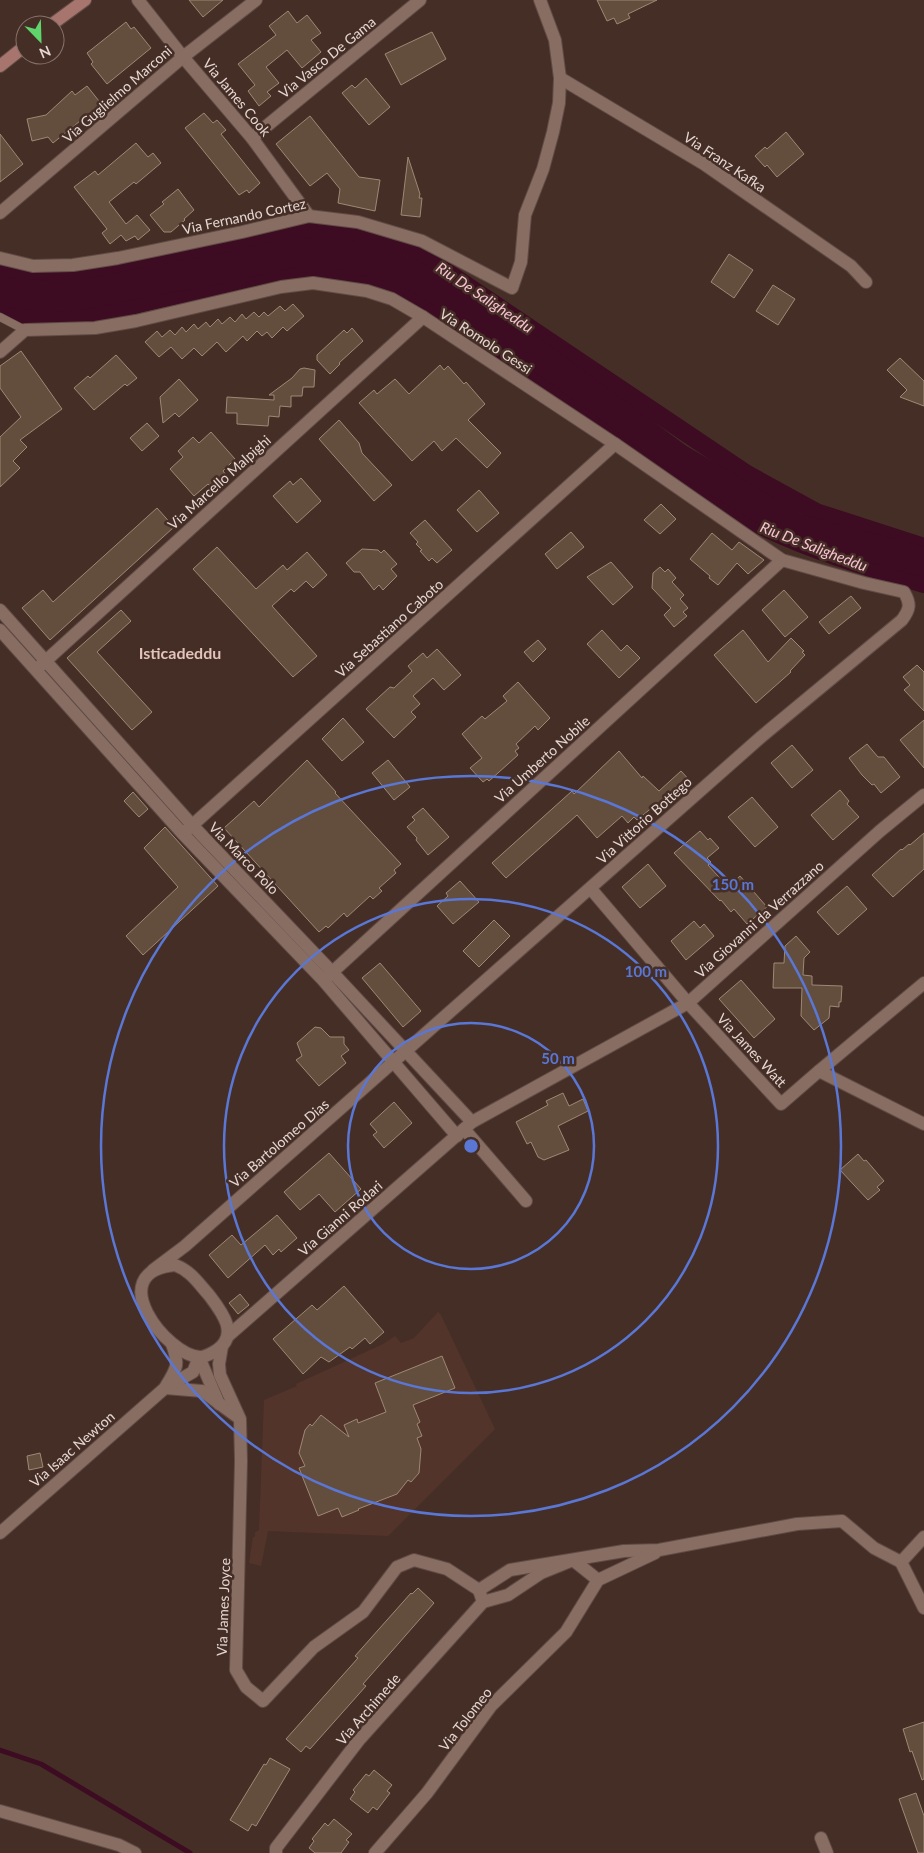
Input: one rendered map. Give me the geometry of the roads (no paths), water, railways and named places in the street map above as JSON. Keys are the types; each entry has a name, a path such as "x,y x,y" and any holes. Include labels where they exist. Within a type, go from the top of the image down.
{"main road":[{"path":"65,15 85,0"},
{"path":"0,66 15,54"}],"street":[{"name":"Via James Cook","path":"138,0 252,138 309,216"},
{"name":"Via Guglielmo Marconi","path":"0,213 183,56 256,0"},
{"name":"Via Vasco De Gama","path":"252,138 420,0"},
{"path":"540,0 555,40 560,78"},
{"name":"Via Franz Kafka","path":"560,78 704,164 850,266 866,282"},
{"name":"Via Fernando Cortez","path":"0,258 33,266 73,266 242,232 309,216 358,222 422,241 512,288 521,262 524,215 543,168 554,132 559,103 560,78"},
{"name":"Via Romolo Gessi","path":"24,330 95,328 136,321 281,288 313,283 367,292 392,299 423,317 615,444 782,560 904,592 909,600"},
{"name":"Via Marcello Malpighi","path":"41,666 423,317"},
{"path":"0,352 24,330"},
{"name":"Via Sebastiano Caboto","path":"188,829 615,444"},
{"name":"Via Umberto Nobile","path":"328,976 782,560"},
{"name":"Via Vittorio Bottego","path":"393,1062 761,737 902,620 910,610 909,600"},
{"name":"Via Marco Polo","path":"0,610 41,666 188,829 328,976 406,1051 464,1129 526,1201"},
{"name":"Via Marco Polo","path":"0,630 41,666"},
{"name":"Via Giovanni da Verrazzano","path":"464,1129 688,1003 880,831 924,795"},
{"name":"Via James Watt","path":"591,888 688,1003 781,1104 819,1071"},
{"name":"Via Marco Polo","path":"328,976 393,1062 464,1129"},
{"path":"924,984 819,1071 924,1124"},
{"name":"Via Bartolomeo Dias","path":"153,1270 185,1246 393,1062"},
{"name":"Via Gianni Rodari","path":"225,1341 464,1129"},
{"path":"185,1246 185,1269"},
{"path":"175,1265 185,1269 193,1276 221,1311 227,1322 225,1341 212,1354 199,1357 184,1352 172,1344 150,1318 143,1305 141,1291 145,1278 153,1270 165,1266 175,1265"},
{"name":"Via James Joyce","path":"225,1341 219,1364 220,1375 240,1419 241,1461 236,1670 246,1687 263,1701 314,1647 363,1612 397,1567 414,1560 447,1568 479,1590"},
{"name":"Via Isaac Newton","path":"165,1388 174,1374 178,1360 172,1344"},
{"path":"199,1357 219,1404"},
{"name":"Via Isaac Newton","path":"0,1533 165,1388 193,1372 199,1357"},
{"path":"165,1388 202,1391 240,1419"},
{"path":"573,1560 541,1573 508,1594 483,1602 479,1590 510,1570 624,1551 659,1550 797,1524 842,1521 874,1548 901,1562 924,1608"},
{"path":"901,1562 924,1538"},
{"path":"573,1560 598,1580 659,1550"},
{"name":"Via Tolomeo","path":"375,1853 427,1794 491,1706 566,1632 598,1580"},
{"name":"Via Archimede","path":"276,1853 276,1848 359,1740 483,1602"},
{"path":"0,1811 117,1849 135,1853"},
{"path":"821,1838 827,1853"}],"lane":[{"path":"0,317 24,330"}],"waterway":[{"name":"Riu De Saligheddu","path":"0,268 16,274 53,279 104,273 282,232 336,230 411,248 747,474 816,512 924,547"},
{"name":"Riu De Saligheddu","path":"0,292 66,297 223,268 295,252 340,254 408,272 528,348 679,459 795,528 924,562"},
{"name":"Riu De Saligheddu","path":"0,310 46,318 98,314 296,270 345,272 383,281 414,295 755,523 817,550 924,584"},
{"path":"0,1750 41,1764 190,1853"}],"district":[{"name":"Isticadeddu","path":"180,652"}]}
